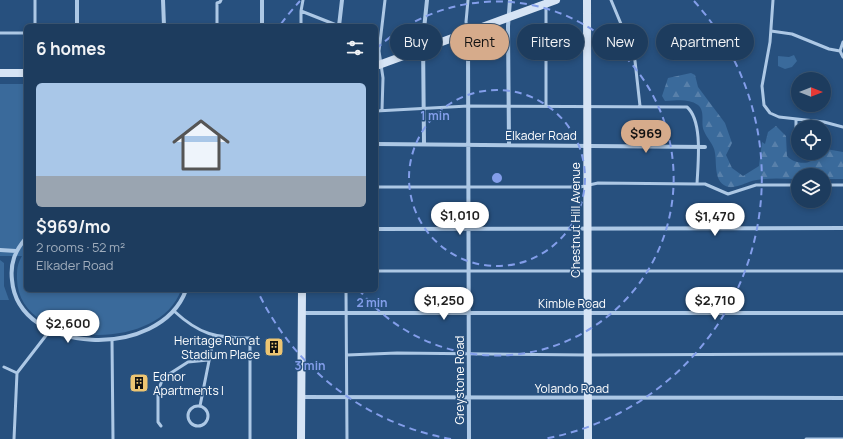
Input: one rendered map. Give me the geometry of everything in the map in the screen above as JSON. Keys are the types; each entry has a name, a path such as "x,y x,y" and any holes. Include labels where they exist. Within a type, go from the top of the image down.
{"street":[{"path":"77,0 77,24"},
{"path":"164,0 164,24"},
{"path":"262,0 262,24"},
{"path":"339,24 342,0"},
{"path":"425,24 427,0"},
{"path":"509,145 508,18 510,0"},
{"name":"Chestnut Hill Avenue","path":"587,0 588,439"},
{"path":"491,24 551,1"},
{"path":"378,65 392,60"},
{"path":"423,60 424,144"},
{"name":"Greystone Road","path":"468,60 469,439"},
{"path":"0,73 24,73"},
{"name":"Elkader Road","path":"378,144 705,147"},
{"path":"378,229 843,228"},
{"path":"24,241 16,251 11,276 18,300 30,316 51,329 84,339 112,340 147,330 174,311 185,292"},
{"path":"0,250 16,251"},
{"path":"301,439 302,292"},
{"name":"Kimble Road","path":"302,313 843,313"},
{"name":"Yolando Road","path":"301,398 843,398"}],"lane":[{"path":"34,24 35,0"},
{"path":"217,24 217,4 221,0"},
{"path":"301,24 303,0"},
{"path":"382,110 383,78 378,65 385,0"},
{"path":"466,24 468,0"},
{"path":"611,0 633,55 640,106"},
{"path":"773,0 771,31 762,86 763,100 767,109 774,115 796,120"},
{"path":"546,106 551,1"},
{"path":"301,11 334,24"},
{"path":"771,31 802,38 828,49 840,51"},
{"path":"0,33 24,33"},
{"path":"843,42 840,51 843,57"},
{"path":"378,111 423,107 468,106 687,107 692,112 696,120 698,146 697,184"},
{"path":"831,124 843,127"},
{"path":"378,187 580,187 598,183 705,184 728,194 756,185 791,185"},
{"path":"831,185 843,184"},
{"path":"378,271 843,271"},
{"path":"346,292 347,439"},
{"path":"174,311 192,326 214,336 250,338 250,439"},
{"path":"14,439 17,373 51,329"},
{"path":"200,406 214,336"},
{"path":"112,340 113,439"},
{"path":"347,355 843,354"},
{"path":"161,426 158,422 158,391 163,378 188,362 208,360"},
{"path":"4,367 17,373"},
{"path":"200,406 207,412 208,418 204,424 195,425 190,421 188,415 191,409 200,406"},
{"path":"806,439 843,439"}],"green space":[{"path":"794,55 797,61 792,67 785,69 778,66 778,56 789,57"},
{"path":"691,73 695,75 698,87 725,123 732,143 726,155 732,168 743,176 759,166 762,142 765,144 768,132 776,126 786,136 787,156 791,160 802,163 813,160 831,160 831,150 843,152 843,179 831,179 831,168 791,168 791,179 755,180 734,187 724,185 718,178 714,150 703,128 702,111 698,105 690,101 665,101 662,96 668,78"},
{"path":"0,84 24,84 24,292 180,292 168,311 146,325 120,333 91,335 64,330 40,319 23,302 17,279 19,262 22,256 0,256"},
{"path":"0,260 4,263 4,286 9,300 0,300"}],"place":[{"name":"Heritage Run at Stadium Place","path":"274,347"},
{"name":"Ednor Apartments I","path":"139,383"}]}
